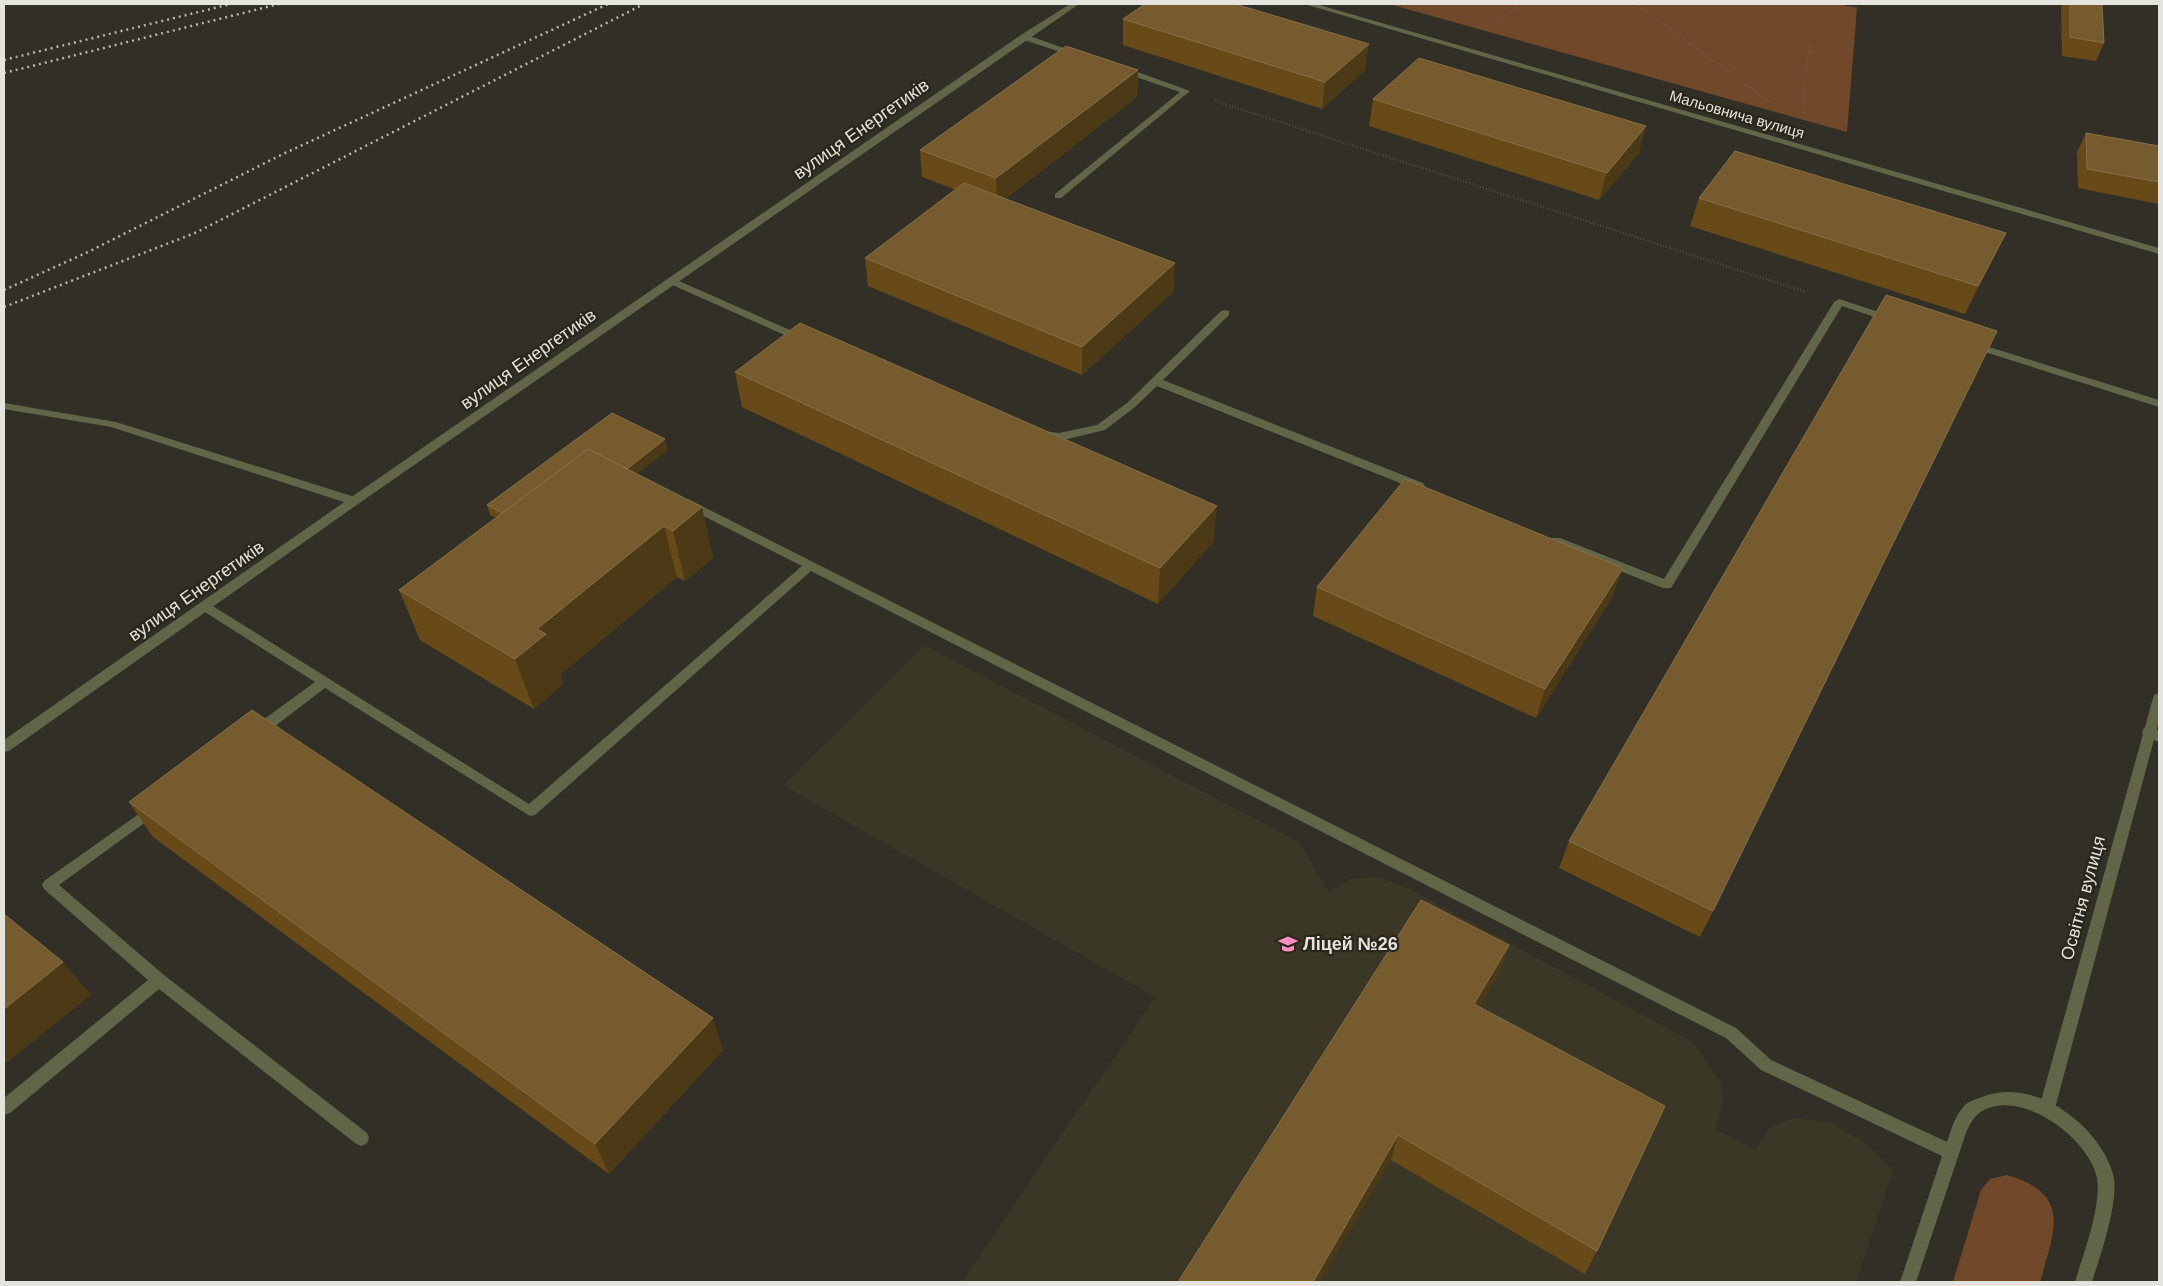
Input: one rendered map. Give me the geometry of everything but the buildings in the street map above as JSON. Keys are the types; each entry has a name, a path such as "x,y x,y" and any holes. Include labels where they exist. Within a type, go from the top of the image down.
{"street":[{"name":"вулиця Енергетиків","path":"4,747 354,501 1024,36 1075,4"},
{"name":"Мальовнича вулиця","path":"1308,4 2159,251"},
{"path":"1024,36 1087,58"},
{"path":"1114,67 1186,91"},
{"path":"1058,196 1186,91"},
{"path":"672,281 808,341"},
{"path":"1548,537 1667,585 1839,302 1905,323"},
{"path":"1034,435 1059,436 1101,428 1131,405 1225,313"},
{"path":"1961,341 2159,404"},
{"path":"1154,381 1429,490"},
{"path":"4,406 112,424 354,501"},
{"path":"678,498 1731,1033 1766,1065 1952,1153"},
{"path":"204,606 530,811 809,566"},
{"path":"246,740 324,682"},
{"name":"Освітня вулиця","path":"2047,1108 2154,734 2159,698"},
{"path":"167,798 49,885 159,980 361,1138"},
{"path":"4,1108 159,980"},
{"path":"1908,1282 1960,1126 1972,1108 1993,1099 2019,1099 2047,1108 2074,1126 2094,1149 2106,1175 2105,1199 2084,1282"}],"path":[{"path":"1493,28 1518,4"},
{"path":"1636,4 1772,104"},
{"path":"1803,116 1804,84 1810,44"},
{"path":"1186,91 1839,302"}],"shaded area":[{"path":"1389,4 1845,4 1845,6 1857,7 1847,132"},
{"name":"Ліцей №26","path":"924,645 1299,842 1329,892 1350,879 1379,877 1408,888 1693,1042 1721,1083 1723,1106 1715,1129 1756,1150 1768,1128 1793,1118 1829,1122 1867,1144 1893,1170 1856,1282 962,1282 1155,997 784,786"},
{"path":"2007,1175 2028,1183 2042,1193 2050,1204 2054,1216 2050,1246 2040,1282 1953,1282 1981,1190 1990,1179"}],"railway":[{"path":"4,60 231,4"},
{"path":"4,73 279,4"},
{"path":"4,290 88,252 283,154 608,4"},
{"path":"4,307 195,233 644,4"}],"place":[{"name":"Ліцей №26","path":"1288,944"}]}
